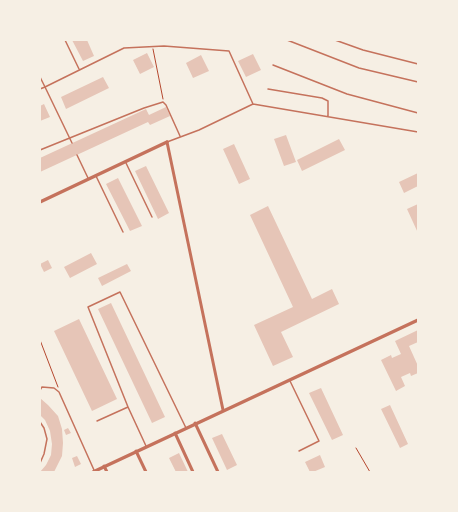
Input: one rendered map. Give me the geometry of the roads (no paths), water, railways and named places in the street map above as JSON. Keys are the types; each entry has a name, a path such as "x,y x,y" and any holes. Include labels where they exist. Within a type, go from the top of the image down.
{"street":[{"path":"40,202 167,142 223,410"},
{"path":"94,471 418,320"},
{"path":"195,423 218,472"},
{"path":"175,433 193,472"},
{"path":"136,451 146,472"},
{"path":"104,466 107,472"}],"lane":[{"path":"65,40 79,70"},
{"path":"287,40 359,68 418,82"},
{"path":"335,40 363,50 418,64"},
{"path":"40,89 124,48 164,46 229,52 253,104"},
{"path":"273,65 347,94 418,113"},
{"path":"40,77 72,143"},
{"path":"268,90 322,98 328,101 328,116"},
{"path":"40,150 144,108 163,102 166,105 180,136"},
{"path":"167,142 199,130 253,104 418,132"},
{"path":"77,155 88,179"},
{"path":"125,162 152,217"},
{"path":"96,176 123,232"},
{"path":"146,446 128,408 88,307 120,292 186,428"},
{"path":"289,379 319,441 299,451"},
{"path":"40,390 42,387 54,388 59,392 94,471"},
{"path":"97,421 128,408"},
{"path":"40,422 44,428 46,439 44,454 40,464"}]}
